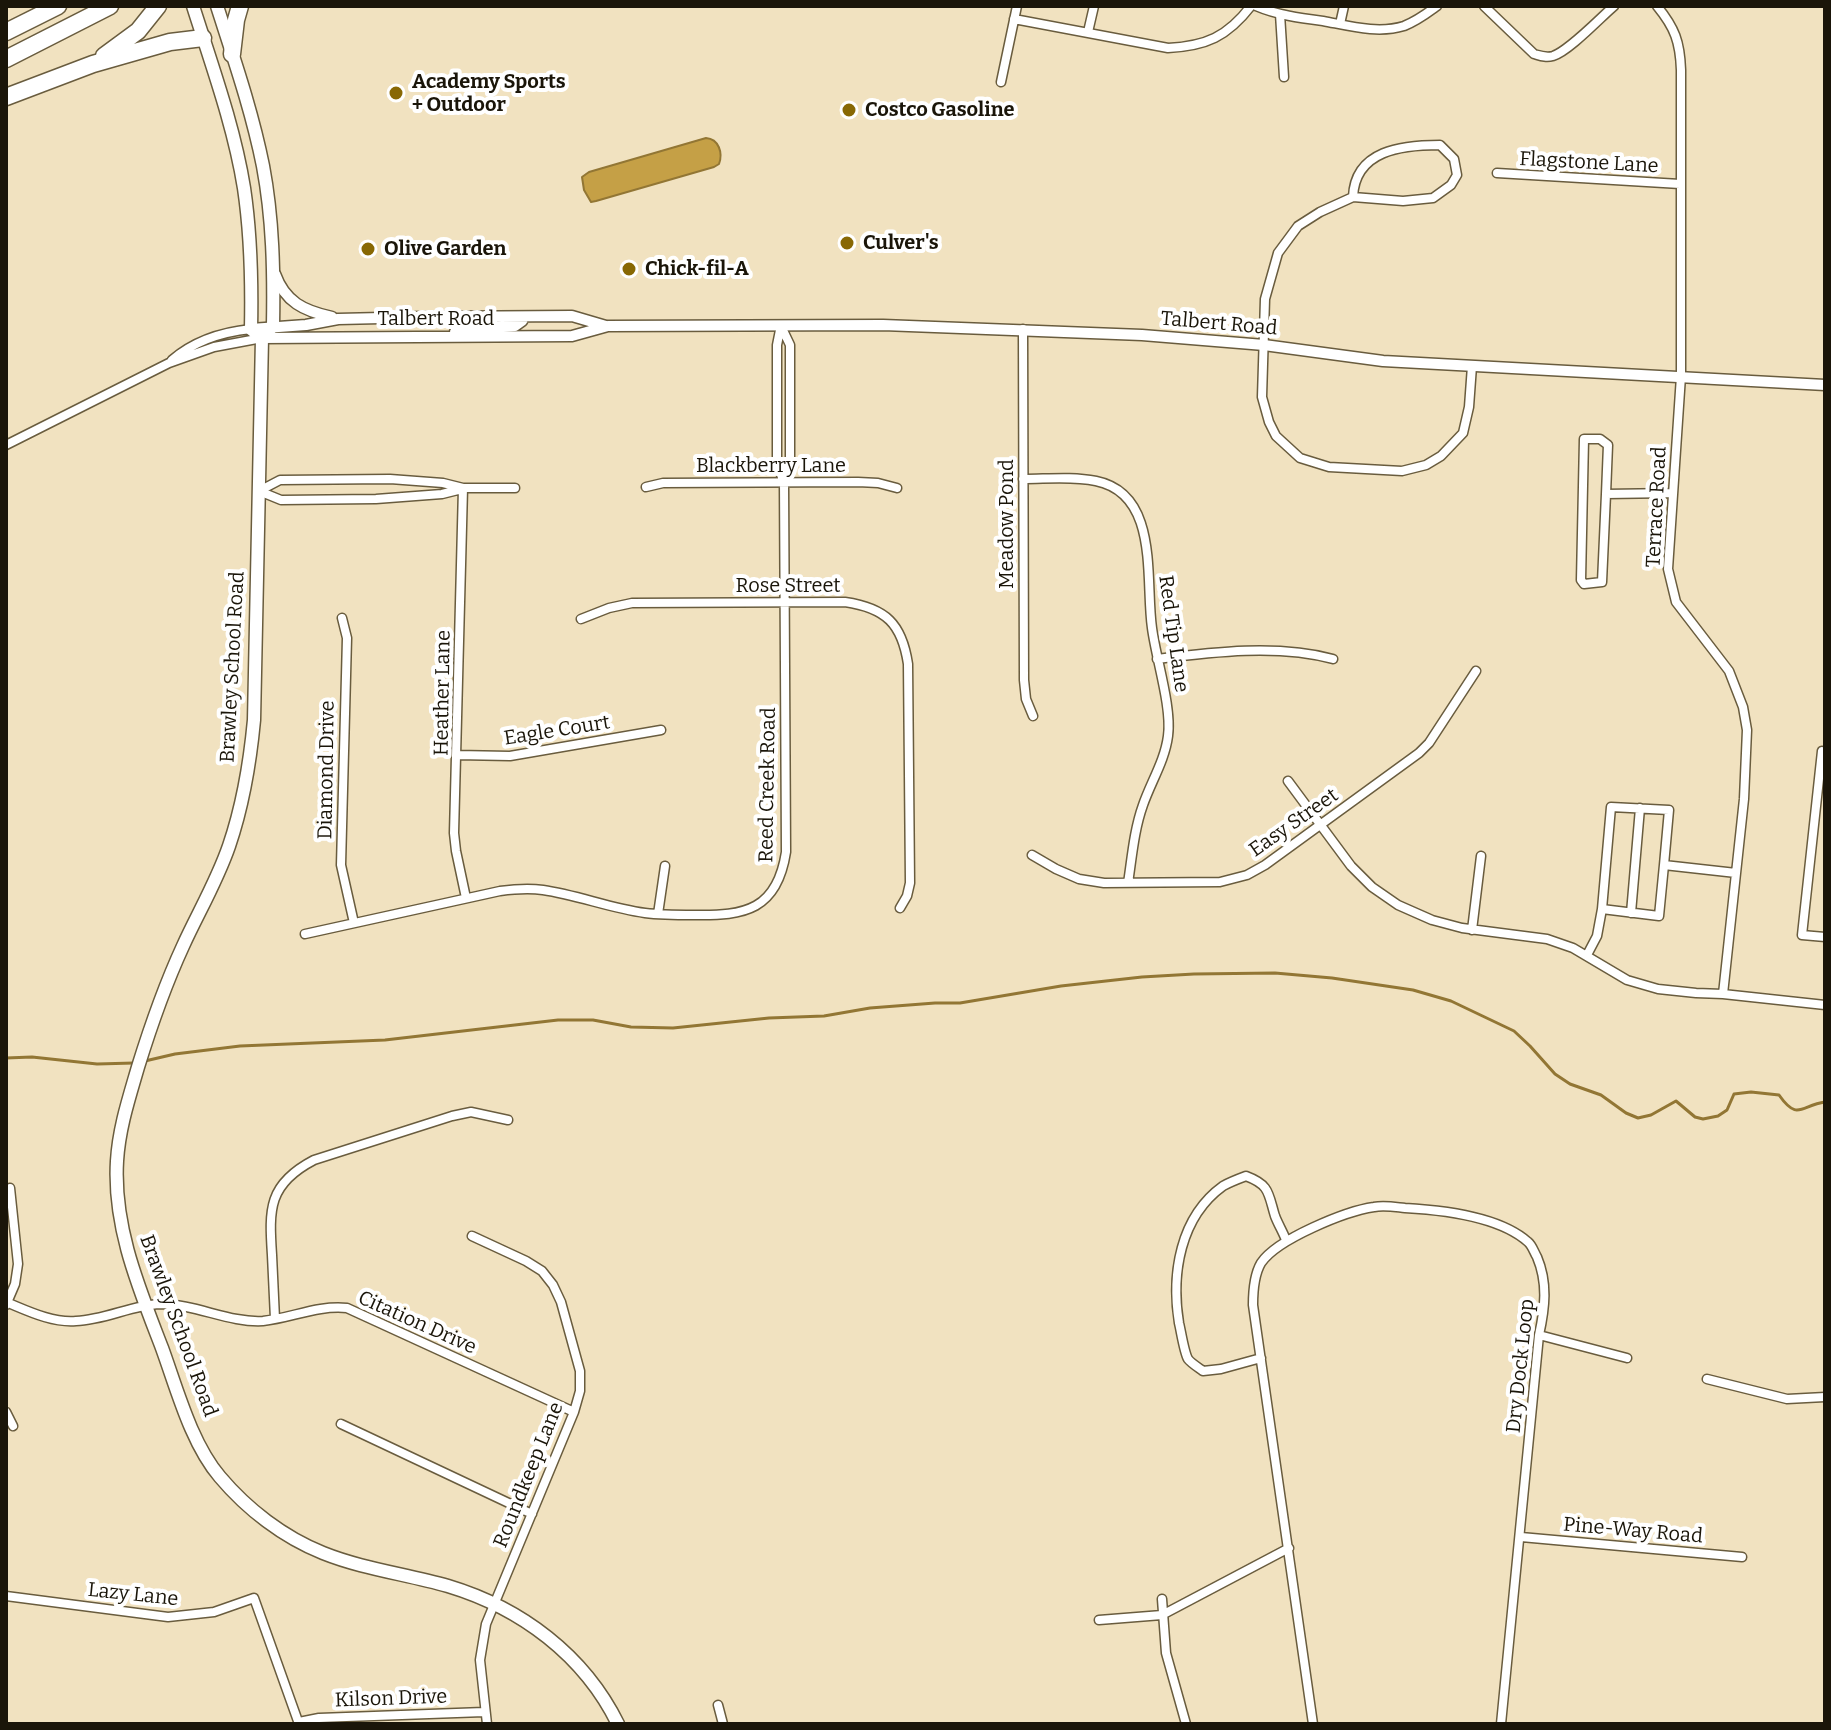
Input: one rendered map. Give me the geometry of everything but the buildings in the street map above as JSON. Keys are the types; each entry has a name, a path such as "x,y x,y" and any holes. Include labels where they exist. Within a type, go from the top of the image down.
{"highway":[{"path":"6,32 58,6"},
{"path":"6,59 110,6"},
{"path":"93,64 129,39 158,6"},
{"path":"232,54 240,6"},
{"path":"6,97 93,64 170,42 203,38"}],"main road":[{"path":"193,6 230,123 244,188 251,255 251,329 262,338 273,326 274,272 269,202 252,117 217,6"},
{"name":"Brawley School Road","path":"262,338 254,720 250,764 228,849 160,1000 122,1120 117,1162 119,1216 129,1259 191,1426 219,1476 244,1502 277,1529 321,1552 447,1586 494,1603 535,1626 556,1643 588,1678 610,1707 618,1724"}],"street":[{"path":"1001,82 1017,6"},
{"path":"1088,32 1094,6"},
{"path":"1014,19 1168,48 1187,47 1218,38 1253,6 1362,29 1403,26 1437,6"},
{"path":"1340,24 1344,6"},
{"path":"1484,6 1534,54 1545,57 1555,56 1565,49 1614,6"},
{"name":"Terrace Road","path":"1657,6 1669,21 1680,52 1681,376 1668,569 1676,602 1729,671 1743,707 1747,730 1744,799 1723,994"},
{"path":"1280,14 1284,77"},
{"path":"1353,197 1354,183 1360,170 1376,156 1414,145 1440,145 1454,159 1457,175 1451,185 1433,198 1403,201 1353,197 1298,226 1278,253 1265,299 1262,397 1276,436 1300,458 1329,467 1402,471 1426,465 1441,456 1463,433 1472,366"},
{"name":"Flagstone Lane","path":"1497,173 1680,184"},
{"path":"274,272 282,290 292,301 315,313 338,319"},
{"name":"Talbert Road","path":"251,329 338,319 572,316 608,326"},
{"path":"416,337 515,326 524,317"},
{"name":"Reed Creek Road","path":"305,934 510,890 544,890 644,913 723,916 743,912 760,903 774,889 783,872 786,852 784,482 777,465 777,345 781,325"},
{"name":"Talbert Road","path":"262,338 572,336 608,326 883,325 1023,329 1185,337 1383,361 1825,385"},
{"path":"169,363 183,351 206,340 227,332 251,329"},
{"name":"Meadow Pond","path":"1023,329 1024,680 1026,699 1033,716"},
{"path":"6,445 169,363 214,347 262,338"},
{"path":"1584,439 1600,439 1608,445 1606,494 1602,582 1584,584 1581,580 1584,439"},
{"path":"259,491 280,480 390,479 443,483 463,488 515,488"},
{"name":"Red Tip Lane","path":"1023,479 1100,482 1118,490 1133,505 1142,522 1150,615 1169,727 1167,741 1138,819 1128,883"},
{"name":"Blackberry Lane","path":"646,487 663,483 858,482 897,488"},
{"path":"259,491 281,500 360,500 442,494 463,488"},
{"name":"Heather Lane","path":"463,488 455,842 466,898"},
{"path":"1606,494 1673,493"},
{"name":"Rose Street","path":"581,619 632,603 845,602 864,605 882,613 896,627 905,645 908,664 910,883 900,908"},
{"name":"Diamond Drive","path":"342,618 347,638 341,865 354,923"},
{"path":"1157,659 1234,651 1305,654 1333,659"},
{"name":"Easy Street","path":"1032,855 1079,879 1104,883 1220,882 1247,875 1419,753 1429,743 1476,671"},
{"name":"Eagle Court","path":"457,755 510,756 661,730"},
{"path":"1825,752 1822,751 1802,935 1825,937"},
{"path":"1288,781 1351,866 1372,887 1398,905 1432,920 1472,930 1547,939 1587,955 1627,980 1658,989 1825,1005"},
{"path":"1587,955 1597,936 1602,909 1611,807 1669,810 1659,916 1602,909"},
{"path":"1631,913 1640,808"},
{"path":"1472,930 1481,856"},
{"path":"1664,865 1736,873"},
{"path":"658,914 665,866"},
{"path":"275,1319 270,1224 273,1203 281,1185 295,1170 314,1160 452,1116 471,1112 508,1120"},
{"path":"1261,1358 1203,1371 1188,1359 1176,1305 1176,1277 1181,1248 1191,1223 1207,1200 1225,1185 1246,1176 1260,1181 1270,1195 1286,1240"},
{"path":"6,1304 15,1284 18,1264 10,1188"},
{"name":"Dry Dock Loop","path":"1313,1724 1253,1301 1255,1279 1260,1264 1286,1240 1349,1213 1377,1206 1468,1215 1506,1229 1530,1243 1543,1272 1545,1307 1539,1335 1501,1724"},
{"name":"Roundkeep Lane","path":"472,1236 542,1271 561,1302 580,1371 580,1391 574,1412 486,1624 480,1673 487,1724"},
{"name":"Citation Drive","path":"6,1304 56,1320 77,1321 160,1304 197,1308 239,1320 260,1321 318,1308 347,1308 574,1412"},
{"path":"1539,1335 1627,1358"},
{"path":"1707,1379 1787,1399 1825,1397"},
{"path":"6,1412 13,1426"},
{"path":"341,1424 532,1514"},
{"name":"Pine-Way Road","path":"1521,1537 1742,1557"},
{"path":"1099,1620 1162,1615 1289,1548"},
{"name":"Lazy Lane","path":"6,1596 168,1617 214,1612 254,1598 299,1723"},
{"path":"1162,1599 1166,1653 1186,1724"},
{"path":"718,1705 723,1724"},
{"name":"Kilson Drive","path":"299,1723 319,1718 484,1712"}],"shaded area":[{"path":"706,138 714,141 720,151 719,164 714,167 591,202 584,190 582,177 589,172"}],"waterway":[{"path":"145,1061 240,1046 385,1040 558,1020 593,1020 631,1027 673,1028 824,1016 870,1008 960,1003 1061,986 1142,977 1275,973 1413,990 1451,1001 1514,1031 1555,1074 1570,1084 1601,1095 1638,1118 1651,1115 1676,1101 1695,1117 1718,1116 1727,1110 1734,1094 1751,1092 1779,1095 1796,1110 1825,1102"},
{"path":"6,1058 32,1057 97,1064 134,1063"}],"place":[{"name":"Academy Sports + Outdoor","path":"396,93"},
{"name":"Costco Gasoline","path":"849,110"},
{"name":"Culver's","path":"847,243"},
{"name":"Olive Garden","path":"368,249"},
{"name":"Chick-fil-A","path":"629,269"}]}
